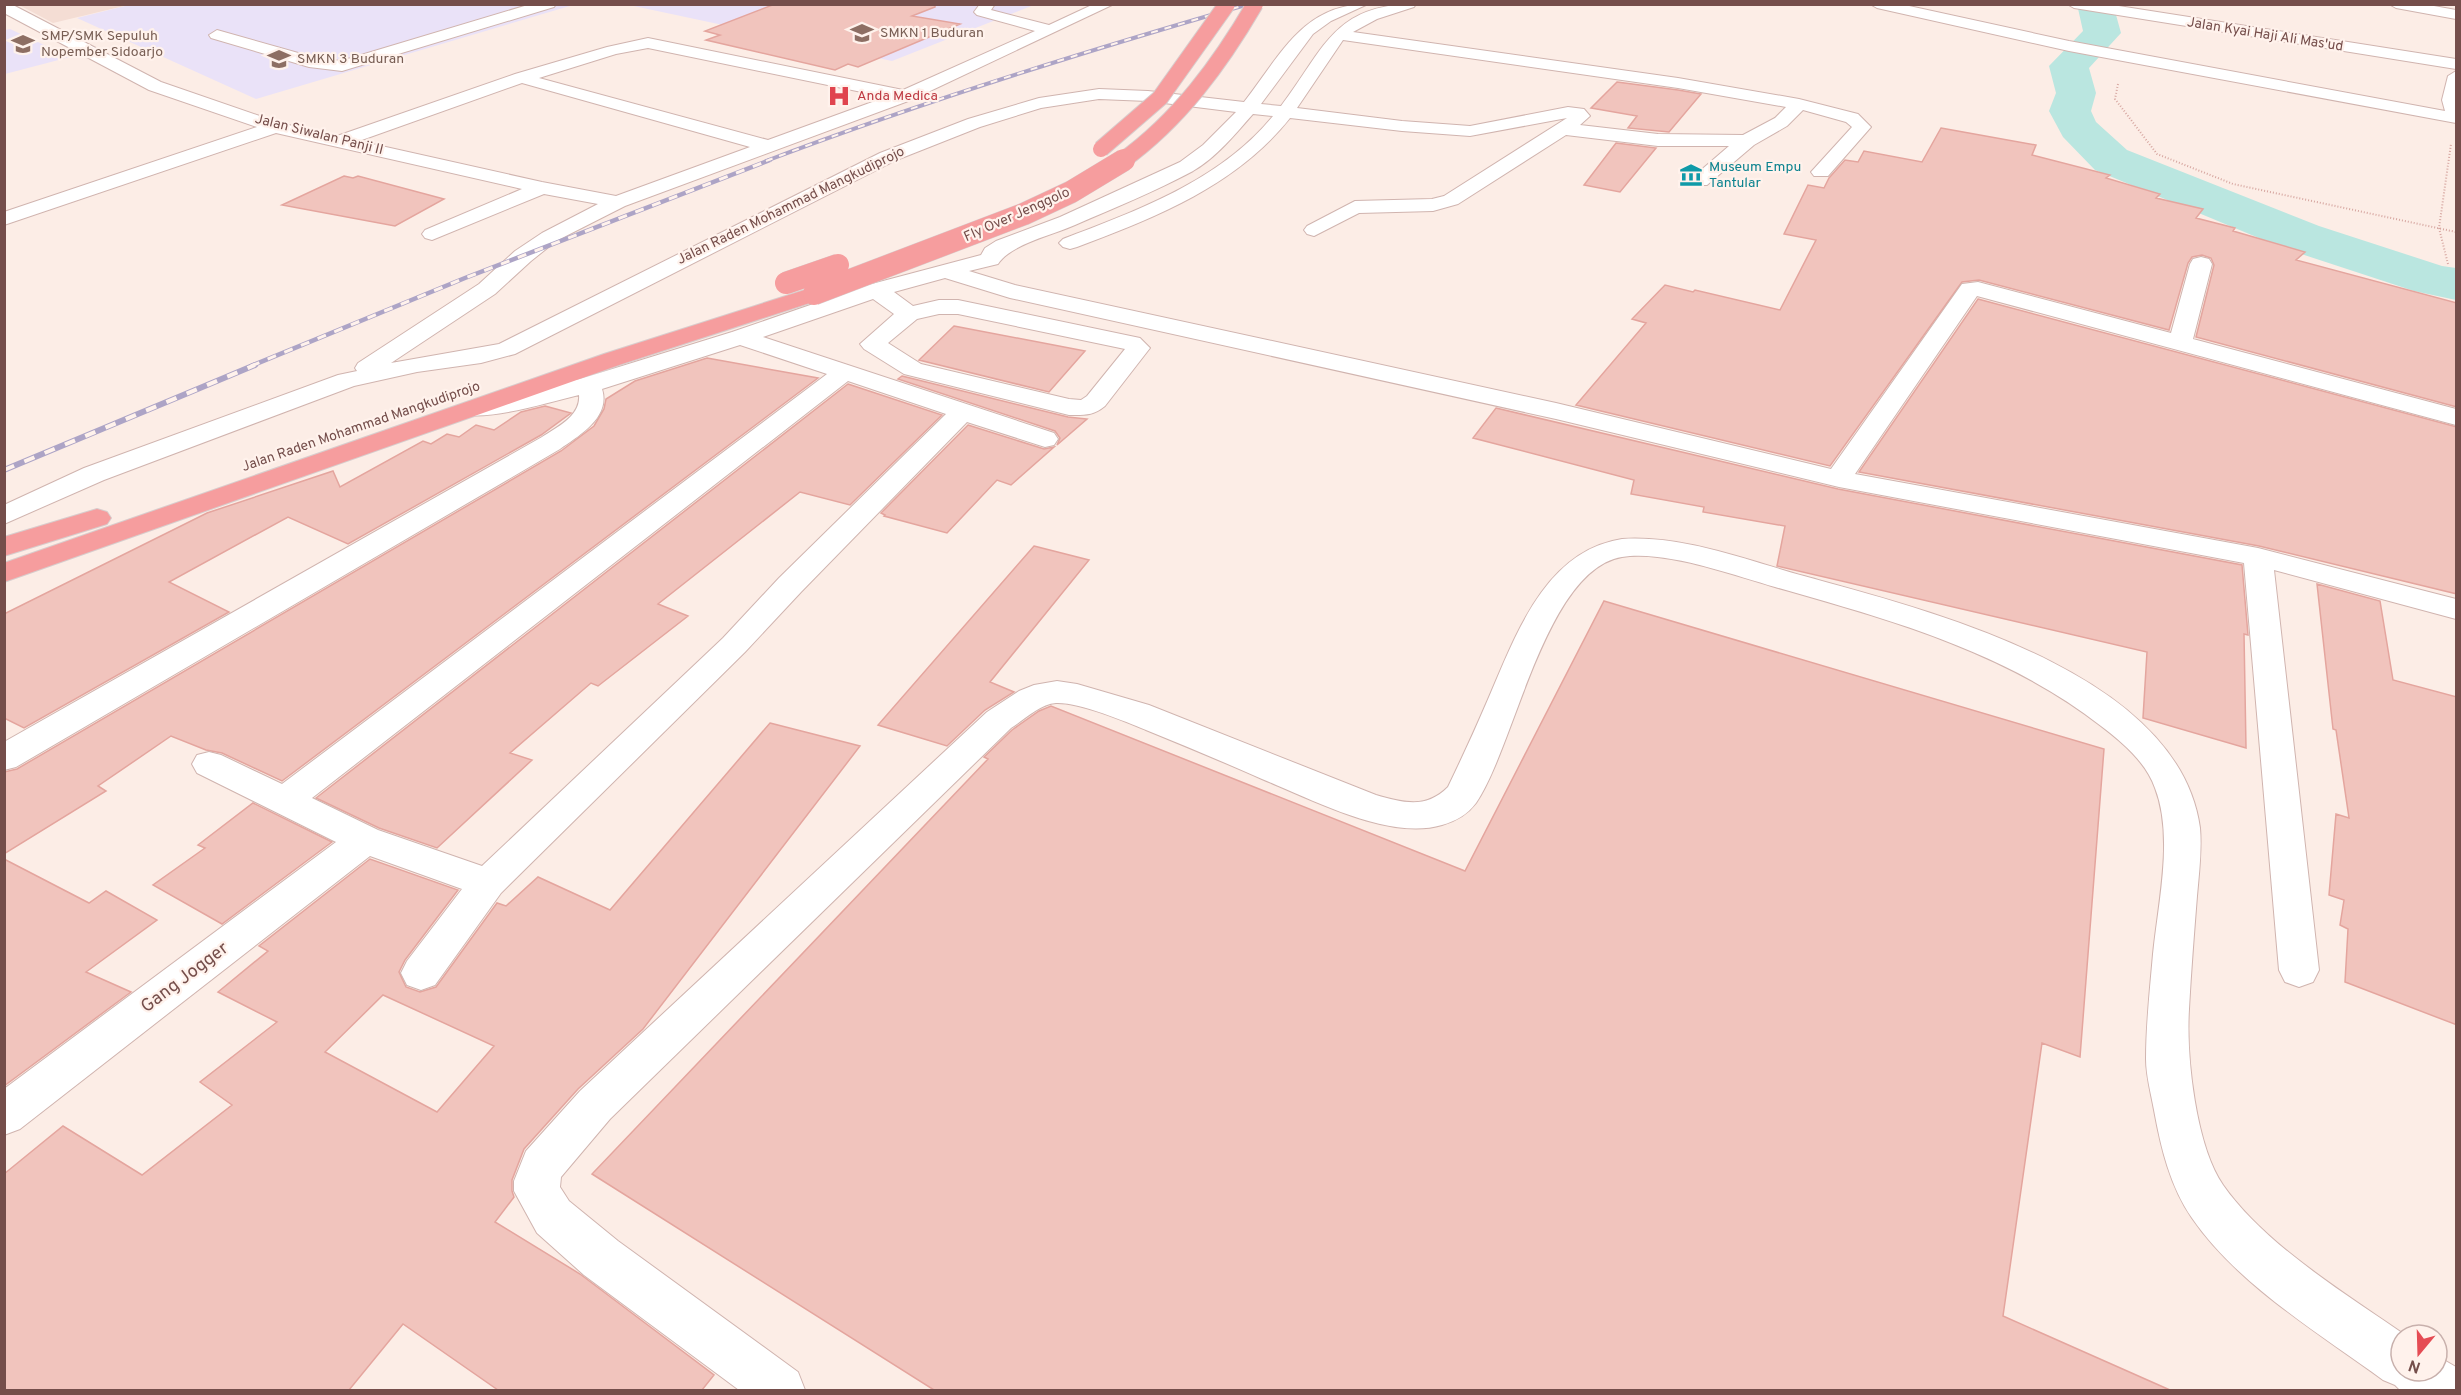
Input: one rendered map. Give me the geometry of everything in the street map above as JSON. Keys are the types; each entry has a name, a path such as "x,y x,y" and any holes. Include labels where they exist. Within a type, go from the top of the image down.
{"highway":[{"path":"1091,157 1126,130 1160,98 1227,4"},
{"name":"Fly Over Jenggolo","path":"814,294 1004,222 1064,196 1113,166 1155,136 1202,87 1255,4"},
{"name":"Fly Over Jenggolo","path":"786,283 974,216 1006,201"},
{"name":"Jalan Raden Mohammad Mangkudiprojo","path":"4,547 199,484 448,396 786,283"},
{"name":"Jalan Raden Mohammad Mangkudiprojo","path":"4,573 614,359 814,294"}],"street":[{"path":"217,35 315,63 342,66 549,4"},
{"path":"988,4 982,12 1051,30"},
{"name":"Jalan Raden Mohammad Mangkudiprojo","path":"347,380 476,297 549,237 618,202 905,96 1107,4"},
{"path":"1249,108 1307,31 1326,18 1361,4"},
{"path":"1053,249 1119,224 1219,174 1249,151 1285,112 1339,35 1369,18 1409,4"},
{"path":"1877,4 2155,63 2456,118 2451,100 2457,76"},
{"name":"Jalan Kyai Haji Ali Mas'ud","path":"2130,4 2149,12 2457,64"},
{"path":"2396,4 2457,15"},
{"name":"Jalan Kyai Haji Ali Mas'ud","path":"2076,5 2149,12 2457,54"},
{"name":"Jalan Siwalan Panji II","path":"4,7 155,86 275,127 542,188 618,202"},
{"path":"1339,35 1678,83 1799,104 1852,118 1862,127 1821,172"},
{"path":"340,141 521,78 613,50 648,43 905,96"},
{"path":"521,78 769,146"},
{"name":"Jalan Raden Mohammad Mangkudiprojo","path":"4,516 94,474 347,380 417,365 481,356 507,349 887,157 974,123 1039,103 1100,94 1148,96 1402,126 1470,131"},
{"path":"1700,181 1747,141 1780,122 1799,104"},
{"name":"Jalan Raden Mohammad Mangkudiprojo","path":"990,259 993,253 1004,246 1067,221 1187,166 1210,149 1249,108"},
{"path":"1314,230 1355,207 1444,203 1530,152 1581,116 1578,113 1568,112 1470,131"},
{"path":"4,219 275,127"},
{"path":"1565,129 1658,140 1747,141"},
{"path":"1470,131 1530,152"},
{"path":"432,234 542,188"},
{"name":"Jalan Raden Mohammad Mangkudiprojo","path":"472,409 526,400 588,385 740,337 876,290 945,271 990,259 1009,260 1033,256"},
{"path":"2180,342 2201,264"},
{"path":"945,271 1010,291 1567,414 1839,479 2258,557 2457,609"},
{"path":"1839,479 1845,467 1970,289 1978,289 2180,342 2457,417"},
{"path":"876,290 909,314 939,307 958,307 1132,343 1138,348 1096,401 1087,408 1069,407 913,369 872,344 909,314"},
{"path":"740,337 1045,440"},
{"path":"285,801 845,372"},
{"path":"4,758 551,443 579,422 589,409 592,398 588,385"},
{"path":"421,973 488,883 734,645 790,585 921,456 963,411"},
{"path":"780,1390 601,1258 553,1217 537,1191 537,1181 542,1166 595,1105 999,720 1031,699 1057,692 1104,701 1338,796 1401,815 1417,816 1437,813 1454,804 1462,795 1534,632 1550,603 1591,559 1610,550 1628,548 1680,553 1749,570 1868,604 1959,634 2005,652 2067,687 2147,747 2170,779 2180,802 2182,818 2183,841 2168,1012 2167,1065 2181,1142 2193,1176 2207,1201 2230,1229 2259,1256 2302,1293 2389,1354"},
{"path":"2258,557 2299,970"},
{"path":"209,765 365,840 488,883"},
{"name":"Gang Jogger","path":"4,1115 365,840"}],"path":[{"path":"2119,80 2115,99 2157,154 2233,184 2457,232"},
{"path":"2448,264 2439,228 2456,118"}],"shaded area":[{"name":"SMKN 3 Buduran","path":"133,4 573,5 256,99 77,18"},
{"path":"19,5 128,5 53,23"},
{"name":"SMKN 1 Buduran","path":"629,5 1034,5 892,61"},
{"name":"SMP/SMK Sepuluh Nopember Sidoarjo","path":"10,29 70,57 5,74 5,30"}],"building":[{"name":"SMKN 1 Buduran","path":"775,4 935,4 935,7 912,16 960,24 858,67 848,64 835,70 706,40 720,35 705,31"},
{"path":"1617,82 1701,94 1669,132 1628,128 1637,116 1591,108"},
{"path":"1941,128 2036,145 2032,155 2110,175 2106,178 2160,194 2156,198 2203,209 2196,218 2235,228 2233,231 2305,252 2296,260 2457,303 2457,407 2196,337 2214,265 2211,258 2202,255 2192,257 2188,263 2169,330 1979,280 1962,282 1830,466 1576,405 1646,323 1632,319 1665,285 1780,310 1816,240 1784,234 1808,185 1824,188 1829,178 1845,160 1858,162 1864,151 1922,162"},
{"path":"1616,143 1656,148 1620,192 1584,185"},
{"path":"344,176 353,178 358,176 444,199 395,226 282,205"},
{"path":"1978,299 2457,427 2457,594 2259,546 1859,472"},
{"path":"954,326 1085,351 1049,392 919,360"},
{"path":"707,358 818,378 282,781 222,753 206,750 171,736 98,786 106,791 4,854 4,772 17,769 561,451 594,426 604,409 606,399 635,381"},
{"path":"902,376 1068,417 1087,419 1057,445 1060,438 1055,431 898,379"},
{"path":"848,384 942,415 850,505 800,492 658,604 688,616 598,686 591,683 510,753 532,760 437,848 379,828 316,798"},
{"path":"545,406 571,413 541,435 348,544 288,517 169,582 229,612 24,728 4,718 4,614 207,513 333,471 340,487 423,441 431,444 447,434 459,437 476,425 494,430 521,412"},
{"path":"1496,408 1838,489 2242,565 2248,635 2244,634 2246,748 2143,718 2147,652 1777,566 1785,526 1703,512 1704,507 1631,494 1634,480 1473,438"},
{"path":"968,425 1044,449 1054,447 1011,485 997,480 947,533 884,516 881,513"},
{"path":"1034,546 1089,560 990,682 1014,692 985,710 947,746 878,725"},
{"path":"2317,584 2380,601 2393,680 2457,697 2457,1025 2345,982 2348,929 2340,925 2344,900 2329,895 2336,814 2349,818 2336,730 2333,729"},
{"path":"1604,601 2104,749 2080,1057 2042,1043 2003,1316 2170,1390 934,1390 592,1174 988,759 984,757 1012,730 1039,711 1051,706 1465,871"},
{"path":"770,723 860,746 643,1029 578,1089 524,1149 512,1180 514,1197 495,1222 580,1274 714,1375 702,1390 498,1390 403,1324 349,1390 4,1390 4,1174 63,1126 142,1175 232,1105 200,1082 277,1022 218,992 268,951 259,946 370,859 458,890 405,960 399,972 406,987 420,992 436,987 497,903 506,906 538,877 610,910","holes":["383,995 494,1046 437,1112 325,1052"]},
{"path":"253,803 332,842 222,924 153,885 205,848 198,845"},
{"path":"4,859 89,903 106,891 157,920 86,972 131,992 4,1086"}],"waterway":[{"path":"2095,4 2102,33 2069,66 2076,93 2070,111 2078,128 2111,160 2301,237 2433,280 2456,284"}],"railway":[{"path":"766,161 1006,78 1249,4"},
{"path":"251,366 465,278 770,160"},
{"path":"4,470 255,365"}],"place":[{"name":"SMKN 1 Buduran","path":"862,33"},
{"name":"SMP/SMK Sepuluh Nopember Sidoarjo","path":"23,44"},
{"name":"SMKN 3 Buduran","path":"279,59"},
{"name":"Anda Medica","path":"839,96"},
{"name":"Museum Empu Tantular","path":"1691,175"}]}
